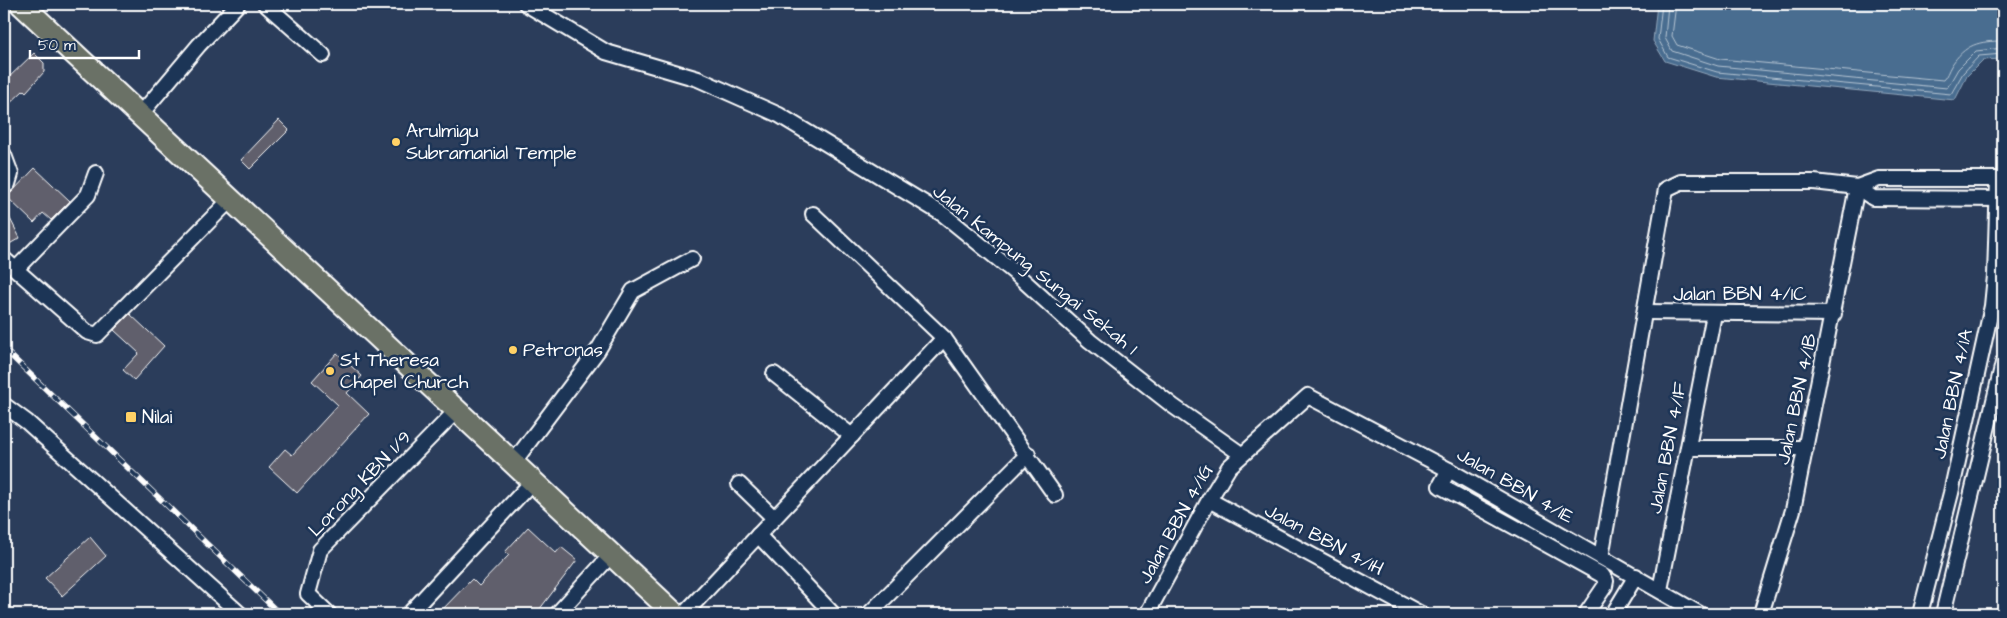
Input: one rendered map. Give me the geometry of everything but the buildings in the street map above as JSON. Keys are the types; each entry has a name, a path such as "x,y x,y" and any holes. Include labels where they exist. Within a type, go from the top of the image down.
{"main road":[{"path":"21,4 675,614"}],"street":[{"path":"140,115 199,45 238,4"},
{"path":"265,4 324,56"},
{"name":"Jalan Kampung Sungai Sekah 1","path":"526,4 606,52 698,79 779,115 944,215 1014,272 1090,341 1173,406 1241,454"},
{"path":"4,155 11,174 8,184 4,186"},
{"path":"17,268 88,195 96,174"},
{"path":"1601,557 1664,194 1670,185 1681,182 1773,181 1814,182 1857,187 1879,179 2001,179"},
{"name":"Jalan BBN 4/1A","path":"1920,614 1952,492 1999,276 2001,179"},
{"path":"1857,187 1873,198 2001,199"},
{"name":"Jalan BBN 4/1B","path":"1761,614 1793,510 1834,314 1857,187"},
{"path":"4,259 17,268 87,332 97,335 230,199"},
{"path":"813,214 944,338 1028,454 1055,495"},
{"path":"513,463 598,350 633,292 692,259"},
{"name":"Jalan BBN 4/1C","path":"1645,312 1834,314"},
{"name":"Jalan BBN 4/1F","path":"1660,590 1714,314"},
{"path":"684,614 944,338"},
{"path":"1943,614 2003,363"},
{"path":"774,374 852,436"},
{"name":"Jalan BBN 4/1G","path":"1147,614 1229,467 1241,454 1308,396"},
{"name":"Jalan BBN 4/1E","path":"1308,396 1449,470 1700,614"},
{"path":"4,405 27,422 240,614"},
{"name":"Lorong KBN 1/9","path":"329,614 308,594 320,550 457,410"},
{"path":"1688,448 1806,448"},
{"path":"869,614 1028,454"},
{"path":"1449,470 1440,486 1602,575 1606,581 1605,586 1586,614"},
{"path":"409,614 532,481"},
{"path":"740,484 774,518"},
{"name":"Jalan BBN 4/1H","path":"1209,500 1421,614"},
{"path":"758,535 833,614"},
{"path":"557,614 611,555"},
{"path":"1613,614 1636,576"}],"water":[{"path":"1657,4 2003,4 2003,59 1983,60 1967,76 1955,100 1716,77 1665,61 1653,41"}],"railway":[{"path":"4,349 280,614"}],"place":[{"name":"Arulmigu Subramanial Temple","path":"396,142"},
{"name":"Petronas","path":"513,350"},
{"name":"St Theresa Chapel Church","path":"330,371"},
{"name":"Nilai","path":"131,417"}]}
